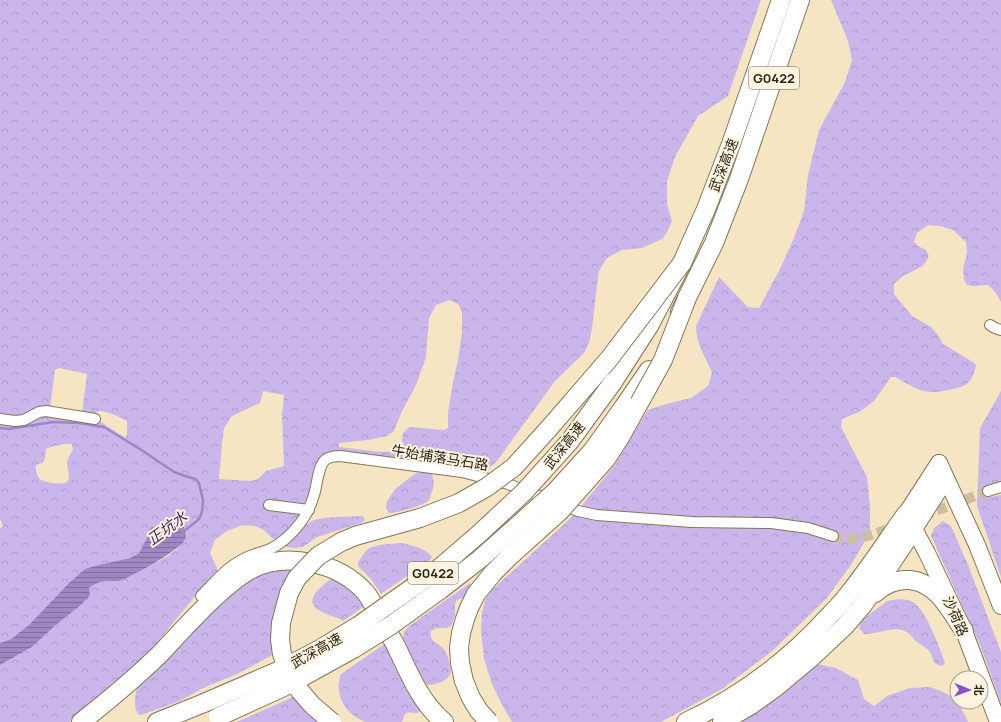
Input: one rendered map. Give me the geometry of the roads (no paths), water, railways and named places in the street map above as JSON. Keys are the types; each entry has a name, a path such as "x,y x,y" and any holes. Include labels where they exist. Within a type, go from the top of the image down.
{"highway":[{"name":"武深高速","path":"157,722 278,671 320,649 358,626 436,571 480,533 524,492 570,441 613,382 650,326 682,263 706,209 731,144 781,0"},
{"name":"武深高速","path":"213,719 288,685 354,649 390,626 474,564 555,492 593,450 647,374 714,243 748,155 800,0"},
{"path":"332,722 312,705 300,692 290,675 282,654 280,640 281,623 289,593 297,578 318,556 341,542 355,536 420,518 459,503 487,487 514,466 609,359 682,263"},
{"path":"489,722 479,711 471,698 464,680 460,663 459,648 464,618 476,594 493,573 560,511 606,459 622,436 663,360 687,298"},
{"path":"722,722 751,705 788,678 813,656 860,609 910,522"},
{"path":"686,722 735,696 759,680 796,650 846,597 862,576 910,522"},
{"path":"81,722 131,681 205,607 240,576 265,564 297,560 319,564 339,571 358,585 373,605 395,645 416,689 438,717 444,722"},
{"path":"860,609 883,596 901,590 909,590 917,592 937,603 964,631"}],"main road":[{"path":"910,522 939,463 974,539 1001,606"},
{"path":"910,522 946,479"},
{"name":"沙荷路","path":"910,522 927,553 964,631 998,722"}],"street":[{"path":"990,325 1001,330"},
{"path":"0,419 15,421 24,420 39,412 46,411 95,419"},
{"name":"牛始埔落马石路","path":"201,596 231,566 246,557 274,547 287,538 309,510 322,465 327,459 335,456 462,472 508,484 578,511 597,515 692,522 771,523 799,526 833,536"},
{"path":"988,490 1001,487"},
{"path":"269,505 309,510"}],"water":[{"path":"169,523 183,524 186,537 179,546 163,558 133,575 118,581 97,583 92,586 89,588 90,595 82,604 32,647 0,665 0,643 11,639 30,624 69,583 85,569 130,558 139,553 147,538 150,528"}],"waterway":[{"name":"正坑水","path":"0,428 9,429 53,422 78,423 104,427 174,472 195,479 199,483 203,500 202,512 199,519 183,532"}],"tunnel":[{"path":"923,516 988,491"},
{"path":"833,536 849,539 865,537 895,526"}]}
